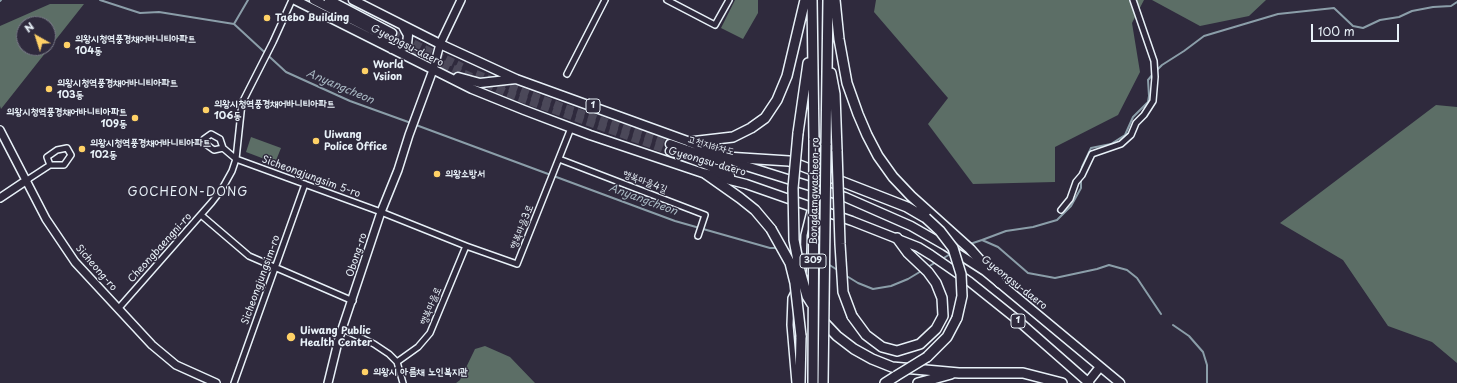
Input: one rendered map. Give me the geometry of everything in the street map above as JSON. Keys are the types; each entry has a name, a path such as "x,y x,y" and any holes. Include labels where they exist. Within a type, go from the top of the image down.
{"highway":[{"path":"690,142 733,136 751,128 765,118 777,100 787,76 805,0"},
{"name":"Bongdamgwacheon-ro","path":"812,0 814,140 813,383"},
{"name":"Bongdamgwacheon-ro","path":"823,383 828,0"},
{"path":"835,0 839,40 847,83 867,135 878,156 911,196 970,249 1000,283"},
{"path":"812,32 798,133 793,188 794,240 805,290 819,317 837,336 854,349 872,359 892,366 959,373 1023,373 1062,383"},
{"path":"827,53 835,94 843,292 852,316 866,335 882,347 897,351 920,344 936,329 943,316 942,298 936,284 928,272 908,253 897,238"},
{"path":"726,157 789,162 907,207 926,218 940,231 953,248 961,274 962,296 957,318 947,337 927,357 885,383"},
{"path":"706,174 755,210 771,229 790,263 796,290 801,336 800,383"},
{"path":"918,383 959,373"}],"main road":[{"name":"Gyeongsu-daero","path":"294,0 460,83 524,110 571,128 706,174 746,184 897,238 931,255 970,282 1015,318 1088,383"},
{"path":"314,0 390,35 329,0"},
{"name":"Gyeongsu-daero","path":"353,0 402,26 516,79 690,142 746,166 845,197 911,226 959,254 1000,283 1120,383"},
{"path":"389,48 397,49 404,47 407,44 408,35 402,26"},
{"path":"460,83 456,79 458,77 480,83 516,79"},
{"name":"고천지하차도","path":"746,166 670,148 746,184"},
{"path":"1088,383 1100,367"}],"street":[{"name":"Cheongbaengni-ro","path":"118,309 222,190 232,171 236,159 242,103 294,0"},
{"path":"433,70 440,44 461,0"},
{"path":"567,74 605,0"},
{"path":"667,0 715,25 729,0"},
{"path":"1061,210 1070,199 1076,182 1082,175 1092,154 1121,144 1132,135 1136,123 1144,115 1153,101 1156,77 1154,61 1133,0"},
{"name":"Obong-ro","path":"328,383 332,363 381,212 398,170 416,114 433,70"},
{"name":"행복마을3로","path":"381,212 466,246 517,264 571,128"},
{"name":"Sicheong-ro","path":"0,130 46,219 75,262 152,345 176,365 216,383"},
{"path":"0,198 50,165 64,165 71,155 67,148 56,150 47,157 50,165"},
{"name":"Sicheongjungsim 5-ro","path":"222,148 236,159 381,212"},
{"name":"행복마을4길","path":"559,159 705,215 698,236"},
{"name":"Sicheongjungsim-ro","path":"234,383 305,184"},
{"path":"795,383 790,325 791,298 804,270 804,234 810,207"},
{"path":"201,215 249,256 352,301"},
{"name":"행복마을로","path":"397,362 418,347 430,332 466,246"},
{"path":"343,329 389,354 397,362 403,383"}],"green space":[{"path":"735,0 758,0 758,13 743,39 721,28"},
{"path":"876,0 1144,0 1132,23 1140,72 1118,115 1055,147 1055,182 973,184 928,124 948,98 874,12"},
{"path":"1152,0 1266,0 1249,16 1200,26"},
{"path":"50,4 84,4 56,39 56,16 23,16"},
{"path":"16,19 16,56 43,56 1,109 0,26"},
{"path":"1436,105 1457,107 1457,363 1432,342 1388,326 1343,260 1280,223"},
{"path":"251,137 281,148 275,163 246,152"},
{"path":"485,346 510,357 535,383 456,383 460,380 475,349"}],"waterway":[{"name":"Anyangcheon","path":"100,0 140,13 159,12 234,24 286,72 350,101 411,123"},
{"path":"234,24 248,0"},
{"path":"1156,71 1162,65 1204,36 1278,14 1334,8 1353,26 1363,28 1380,20 1399,17 1412,11 1433,7 1451,6 1457,2"},
{"path":"1081,173 1082,167 1091,148 1111,144 1125,135 1133,117 1148,102 1148,80 1153,74"},
{"name":"Anyangcheon","path":"416,125 675,221 770,248 778,248"},
{"path":"982,240 1006,231 1033,227 1057,220 1071,206 1081,188 1081,177"},
{"name":"Anyangcheon","path":"970,244 982,240 998,247 1028,273 1055,278 1109,265 1127,270 1137,278 1161,314"},
{"name":"Anyangcheon","path":"942,259 952,253"},
{"name":"Anyangcheon","path":"928,267 936,262"},
{"name":"Anyangcheon","path":"828,264 839,271"},
{"name":"Anyangcheon","path":"845,275 858,283 873,289 891,286 908,279 923,270"},
{"name":"Anyangcheon","path":"1173,325 1189,336 1203,352 1207,365 1207,383"}],"tunnel":[{"path":"392,33 462,67"},
{"path":"388,38 512,95 670,151"},
{"path":"476,74 562,107 670,144"}],"place":[{"name":"Taebo Building","path":"267,18"},
{"name":"의왕시청역풍경채어바니티아파트 104동","path":"67,45"},
{"name":"World Vsiion","path":"365,71"},
{"name":"의왕시청역풍경채어바니티아파트 103동","path":"49,89"},
{"name":"의왕시청역풍경채어바니티아파트 106동","path":"206,110"},
{"name":"의왕시청역풍경채어바니티아파트 109동","path":"135,118"},
{"name":"Uiwang Police Office","path":"316,141"},
{"name":"의왕시청역풍경채어바니티아파트 102동","path":"82,149"},
{"name":"의왕소방서","path":"437,174"},
{"name":"Uiwang Public Health Center","path":"291,337"},
{"name":"의왕시 아름채 노인복지관","path":"365,372"}],"district":[{"name":"GOCHEON-DONG","path":"188,193"}]}
